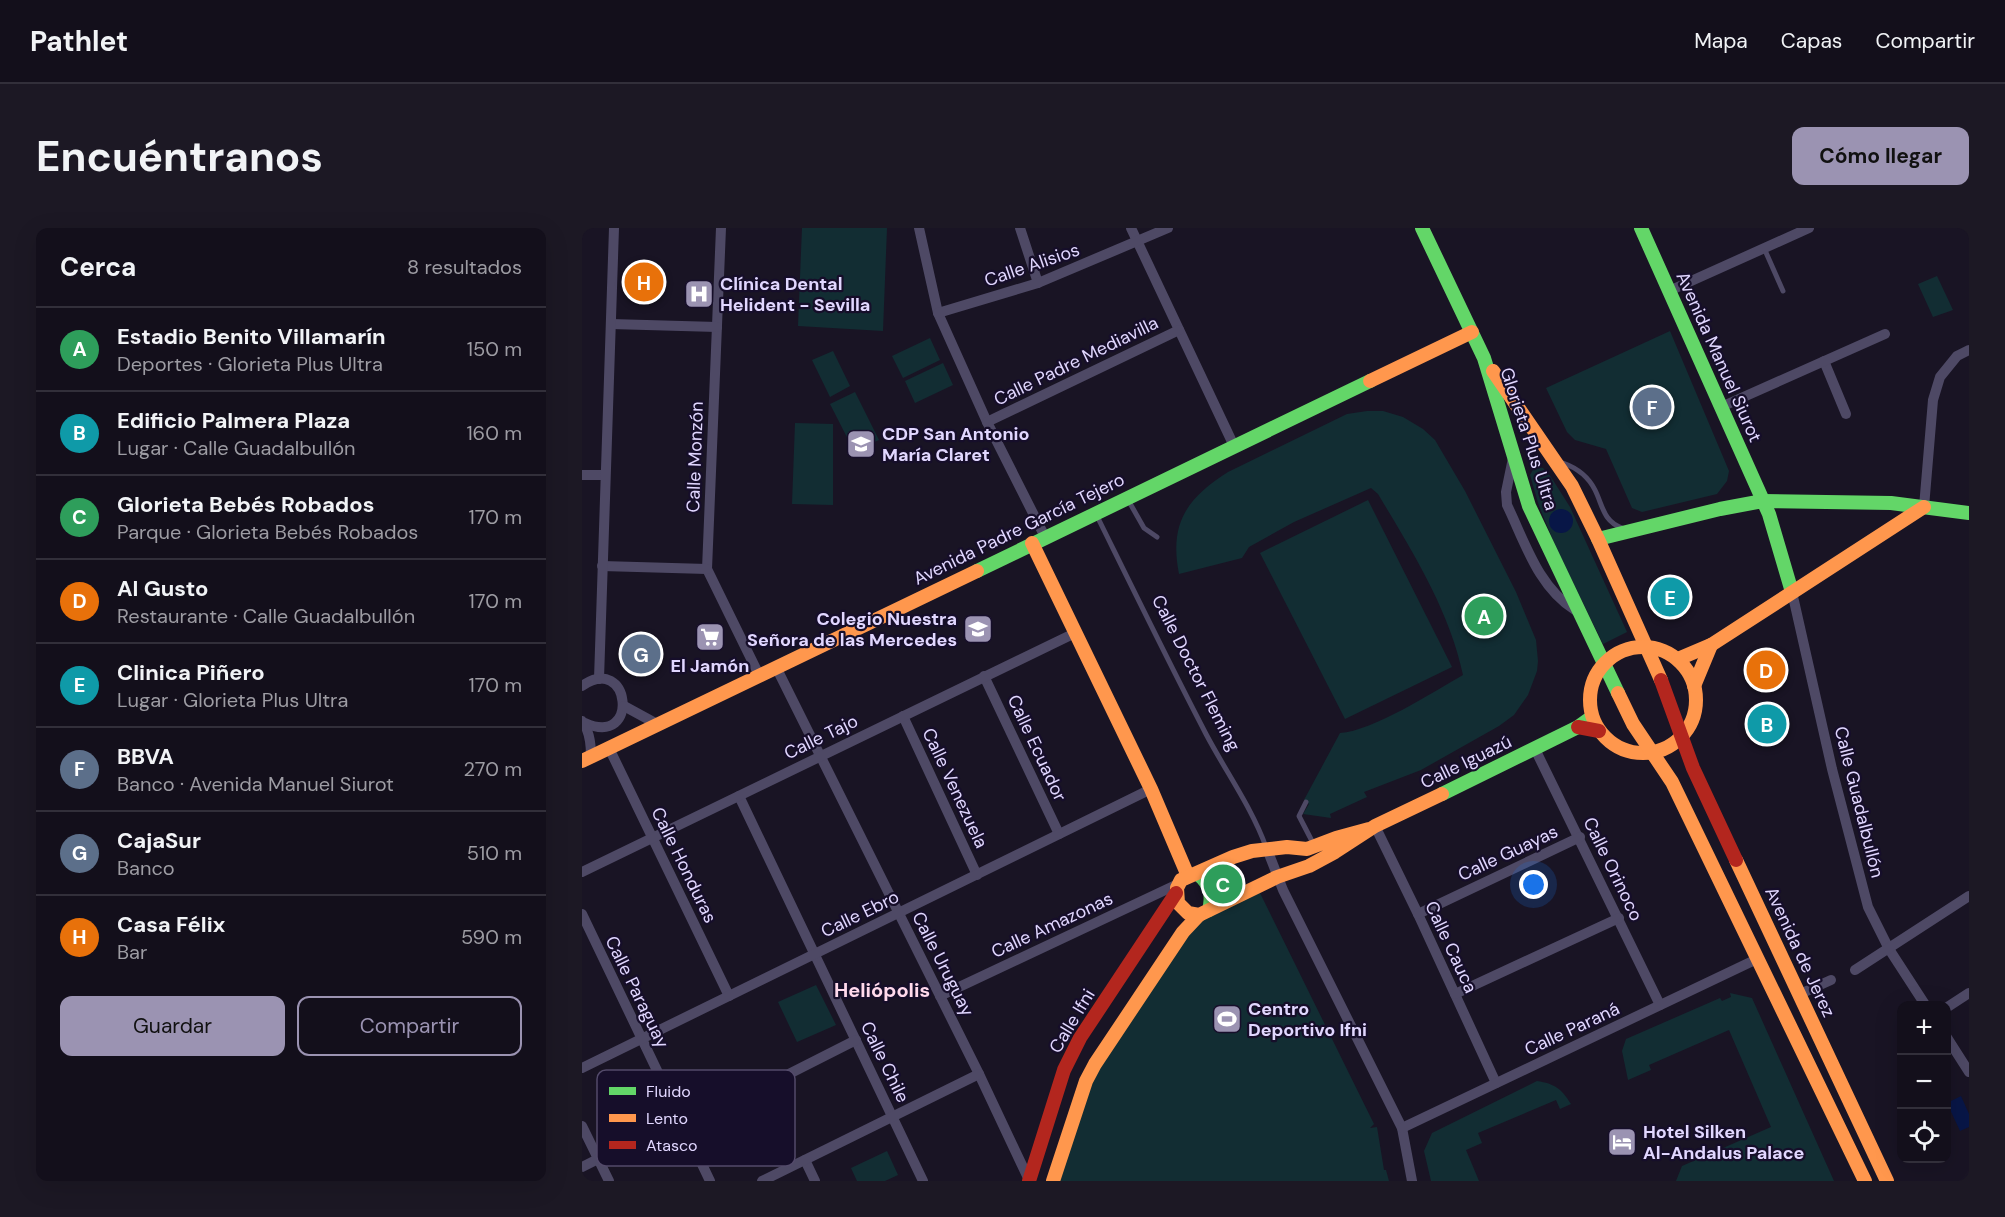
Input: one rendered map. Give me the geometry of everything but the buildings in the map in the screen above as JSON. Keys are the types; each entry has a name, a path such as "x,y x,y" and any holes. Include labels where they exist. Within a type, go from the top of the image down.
{"main road":[{"path":"1422,228 1484,358"},
{"name":"Avenida Manuel Siurot","path":"1641,228 1763,501 1792,592"},
{"name":"Avenida Padre García Tejero","path":"586,759 1472,332"},
{"name":"Glorieta Plus Ultra","path":"1484,358 1529,506 1603,664 1633,724 1652,753"},
{"name":"Glorieta Plus Ultra","path":"1484,358 1572,486 1659,675 1681,738"},
{"path":"1598,539 1720,509 1763,501 1891,504 1969,513"},
{"path":"1678,658 1711,645 1924,507"},
{"path":"1039,540 1075,633 1152,789 1185,882 1178,903 1188,913 1204,912"},
{"path":"1694,686 1711,645"},
{"path":"1645,646 1660,649 1678,658 1693,681 1696,696 1696,711 1690,726 1681,738 1668,747 1652,753 1623,750 1610,742 1599,731 1589,704 1594,676 1603,664 1615,654 1629,648 1645,646"},
{"name":"Calle Iguazú","path":"1204,912 1277,877 1309,866 1372,827 1578,727 1592,717"},
{"path":"1578,727 1599,731"},
{"name":"Avenida de Jerez","path":"1681,738 1887,1181"},
{"path":"1652,753 1672,782 1865,1181"},
{"name":"Calle Iguazú","path":"1185,882 1233,857 1252,851 1287,847 1307,849 1372,827"},
{"path":"1053,1181 1086,1081 1095,1064 1183,932 1204,912 1212,899 1206,881 1185,882"},
{"name":"Calle Ifni","path":"1029,1180 1064,1070 1080,1038 1185,882"}],"street":[{"path":"599,679 614,228"},
{"name":"Calle Monzón","path":"721,228 707,569 759,675"},
{"path":"920,228 938,313 1039,540"},
{"path":"1020,228 1038,283"},
{"path":"1131,228 1234,446"},
{"name":"Calle Alisios","path":"938,313 1038,283 1168,228"},
{"path":"1669,291 1809,228"},
{"path":"611,324 717,327"},
{"name":"Calle Padre Mediavilla","path":"987,422 1179,330"},
{"path":"1721,406 1885,334"},
{"path":"1924,507 1933,400 1940,377 1957,356 1969,350"},
{"path":"1824,361 1846,414"},
{"path":"1513,454 1506,492 1507,504 1543,581 1564,603 1578,612"},
{"path":"582,475 605,475"},
{"path":"602,566 707,569"},
{"name":"Calle Guadalbullón","path":"1792,592 1832,769 1868,907 1889,949 1923,1001"},
{"name":"Calle Tajo","path":"582,872 1075,633"},
{"name":"Calle Uruguay","path":"776,667 979,1074 1029,1180"},
{"name":"Calle Ecuador","path":"984,676 1059,834"},
{"path":"582,686 589,681 599,679 615,684 623,698 624,706 614,723 604,728 583,722"},
{"path":"624,706 657,724"},
{"name":"Calle Venezuela","path":"903,716 976,875"},
{"path":"583,722 591,743 586,759"},
{"name":"Calle Honduras","path":"609,748 729,996"},
{"name":"Calle Orinoco","path":"1535,748 1660,1005"},
{"name":"Calle Ebro","path":"582,1068 1152,789"},
{"name":"Calle Chile","path":"739,796 923,1181"},
{"name":"Calle Cauca","path":"1372,827 1418,914 1496,1083"},
{"name":"Calle Guayas","path":"1418,914 1580,837"},
{"path":"1267,849 1277,877 1402,1128 1412,1181"},
{"name":"Calle Amazonas","path":"940,996 1185,882"},
{"path":"1855,970 1969,896"},
{"name":"Calle Paraguay","path":"582,914 657,1070"},
{"path":"1455,994 1618,918"},
{"name":"Calle Paraná","path":"1402,1128 1757,959"},
{"path":"1800,994 1832,980"},
{"path":"1951,1005 1969,993"},
{"path":"795,1071 856,1040"},
{"path":"1951,1043 1969,1072"},
{"path":"795,1165 979,1074"},
{"path":"582,1126 597,1157"},
{"path":"582,1167 597,1160"},
{"path":"805,1160 815,1181"},
{"path":"602,1166 609,1181"},
{"name":"Calle Paraguay","path":"703,1166 710,1181"},
{"path":"762,1181 793,1166"}],"lane":[{"path":"1764,248 1783,291"},
{"path":"1553,459 1579,469 1594,488 1606,517 1611,523 1620,528 1635,530"},
{"path":"1126,497 1144,528 1157,537"},
{"name":"Calle Doctor Fleming","path":"1095,512 1200,723 1257,824 1267,849"},
{"path":"1598,539 1606,517"},
{"path":"1306,802 1299,816 1314,846"}],"green space":[{"path":"802,228 887,228 883,331 798,326"},
{"path":"1937,276 1953,310 1933,317 1918,284"},
{"path":"1670,331 1729,471 1727,481 1717,494 1642,512 1632,508 1606,449 1575,440 1567,432 1546,388"},
{"path":"930,338 940,360 903,378 892,356"},
{"path":"833,351 850,386 830,397 812,360"},
{"path":"943,363 953,385 915,403 905,381"},
{"path":"855,392 879,440 854,451 830,404"},
{"path":"1383,411 1403,417 1423,429 1435,440 1465,491 1516,592 1536,640 1538,661 1537,671 1528,695 1514,715 1499,726 1421,770 1364,792 1367,797 1330,814 1331,818 1303,814 1309,804 1304,800 1340,733 1354,731 1386,718 1463,675 1449,627 1416,559 1378,494 1371,488 1294,522 1249,547 1242,558 1179,574 1177,540 1179,526 1192,502 1228,472 1347,414"},
{"path":"795,423 833,424 833,505 792,504"},
{"path":"1535,466 1543,468 1551,477 1570,507 1627,632 1603,644 1555,545 1539,506 1530,475"},
{"path":"1368,500 1452,667 1345,719 1260,553"},
{"name":"Centro Deportivo Ifni","path":"1259,891 1374,1124 1370,1128 1377,1127 1384,1170 1386,1170 1389,1181 1059,1181 1092,1079 1196,924"},
{"path":"816,985 836,1025 797,1042 778,1002"},
{"path":"1730,993 1752,998 1834,1181 1676,1181 1682,1166 1771,1127 1729,1030 1649,1065 1651,1070 1628,1080 1622,1051 1626,1039 1720,998 1722,1001 1731,997"},
{"path":"1537,1081 1557,1088 1571,1104 1560,1109 1556,1100 1478,1133 1482,1143 1466,1150 1479,1181 1431,1181 1424,1151 1432,1133"},
{"path":"887,1151 898,1175 885,1181 857,1181 851,1168"}],"shaded area":[{"path":"1561,509 1566,510 1572,516 1572,526 1566,532 1561,533 1556,532 1550,526 1549,521 1550,516 1556,510"},
{"path":"1961,1096 1969,1114 1969,1127 1960,1131 1951,1112 1951,1101"}],"traffic: fast":[{"path":"1422,228 1484,358 1529,506 1618,693"},
{"path":"1641,228 1769,514 1792,592"},
{"path":"977,571 1370,381"},
{"path":"1598,539 1720,509 1763,501 1891,503 1969,513"},
{"path":"1442,794 1578,727 1592,717"},
{"path":"1198,874 1210,890 1209,910"}],"traffic: slow":[{"path":"1370,381 1472,332"},
{"path":"1493,371 1572,486 1661,680"},
{"path":"1678,659 1711,645 1924,507"},
{"path":"1032,543 1151,789 1188,876"},
{"path":"582,761 977,571"},
{"path":"1694,686 1711,645"},
{"path":"1643,647 1663,651 1681,662 1692,680 1696,700 1692,720 1681,738 1663,749 1643,753 1623,749 1605,738 1594,720 1590,700 1594,680 1605,662 1623,651 1643,647"},
{"path":"1618,693 1633,724 1672,782 1865,1181"},
{"path":"1369,829 1307,849 1287,847 1252,851 1233,857 1181,880 1177,888 1178,903 1188,913 1199,915 1277,877 1309,866 1375,826 1442,794"},
{"path":"1736,860 1887,1181"},
{"path":"1053,1181 1086,1081 1095,1064 1183,932 1199,915"}],"traffic: jam":[{"path":"1661,680 1693,768 1736,860"},
{"path":"1578,727 1599,731"},
{"path":"1029,1181 1064,1070 1080,1038 1176,893"}],"place":[{"name":"Casa Félix","path":"644,282"},
{"name":"Clínica Dental Helident - Sevilla","path":"699,294"},
{"name":"BBVA","path":"1652,407"},
{"name":"CDP San Antonio María Claret","path":"861,444"},
{"name":"Clinica Piñero","path":"1670,597"},
{"name":"Estadio Benito Villamarín","path":"1484,616"},
{"name":"Colegio Nuestra Señora de las Mercedes","path":"978,629"},
{"name":"El Jamón","path":"710,637"},
{"name":"CajaSur","path":"641,654"},
{"name":"Al Gusto","path":"1766,670"},
{"name":"Edificio Palmera Plaza","path":"1767,724"},
{"name":"Glorieta Bebés Robados","path":"1223,884"},
{"name":"Centro Deportivo Ifni","path":"1227,1019"},
{"name":"Hotel Silken Al-Andalus Palace","path":"1622,1142"}],"district":[{"name":"Heliópolis","path":"882,990"}]}
